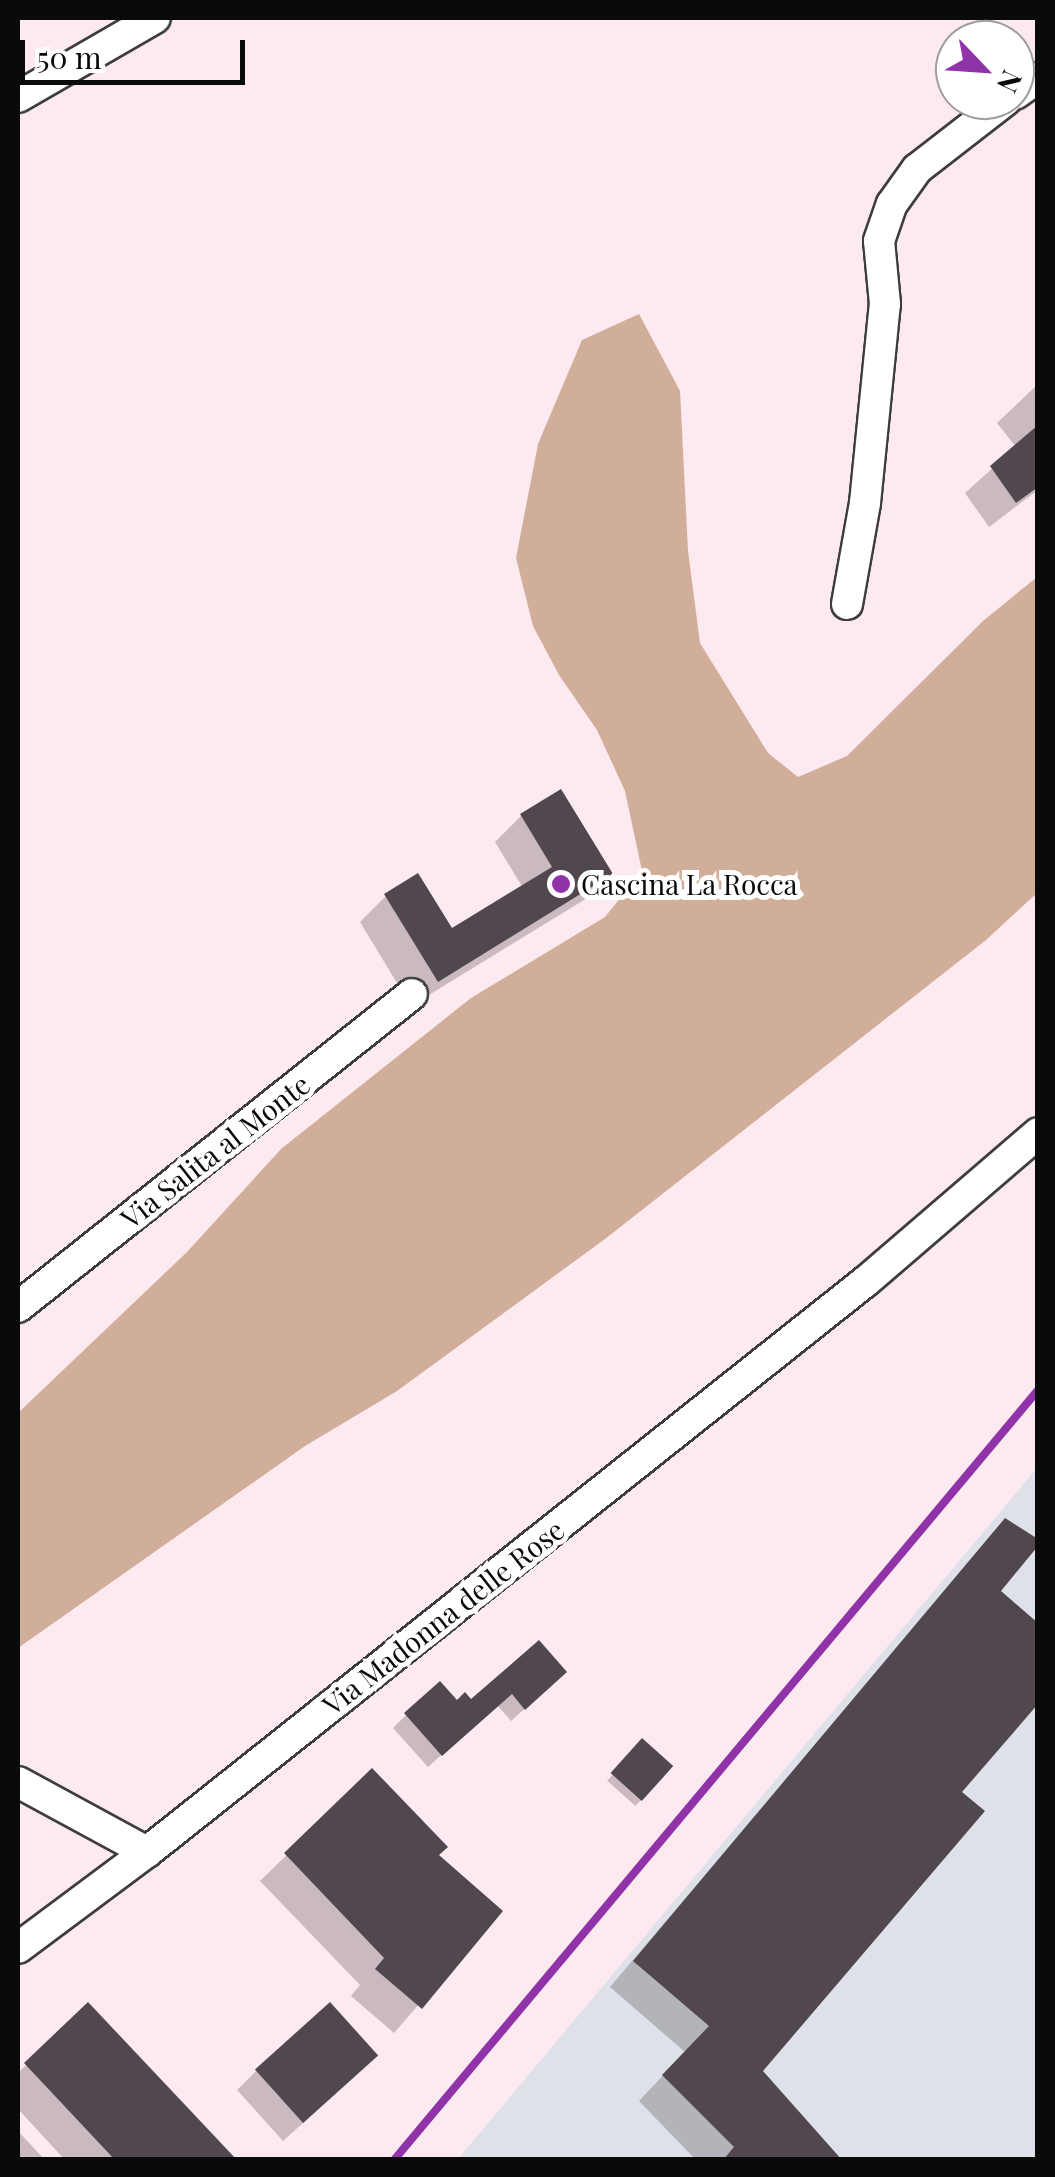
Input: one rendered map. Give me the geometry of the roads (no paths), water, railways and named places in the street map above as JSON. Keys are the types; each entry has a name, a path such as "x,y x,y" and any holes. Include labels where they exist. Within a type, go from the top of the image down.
{"street":[{"path":"18,97 155,18"},
{"path":"847,604 865,503 884,304 880,241 892,204 916,170 980,120"},
{"name":"Via Salita al Monte","path":"18,1307 412,994"},
{"name":"Via Madonna delle Rose","path":"18,1948 147,1852 865,1282 1038,1133"},
{"path":"18,1782 147,1852"}],"railway":[{"path":"394,2160 1038,1390"}],"place":[{"name":"Cascina La Rocca","path":"561,884"}]}
